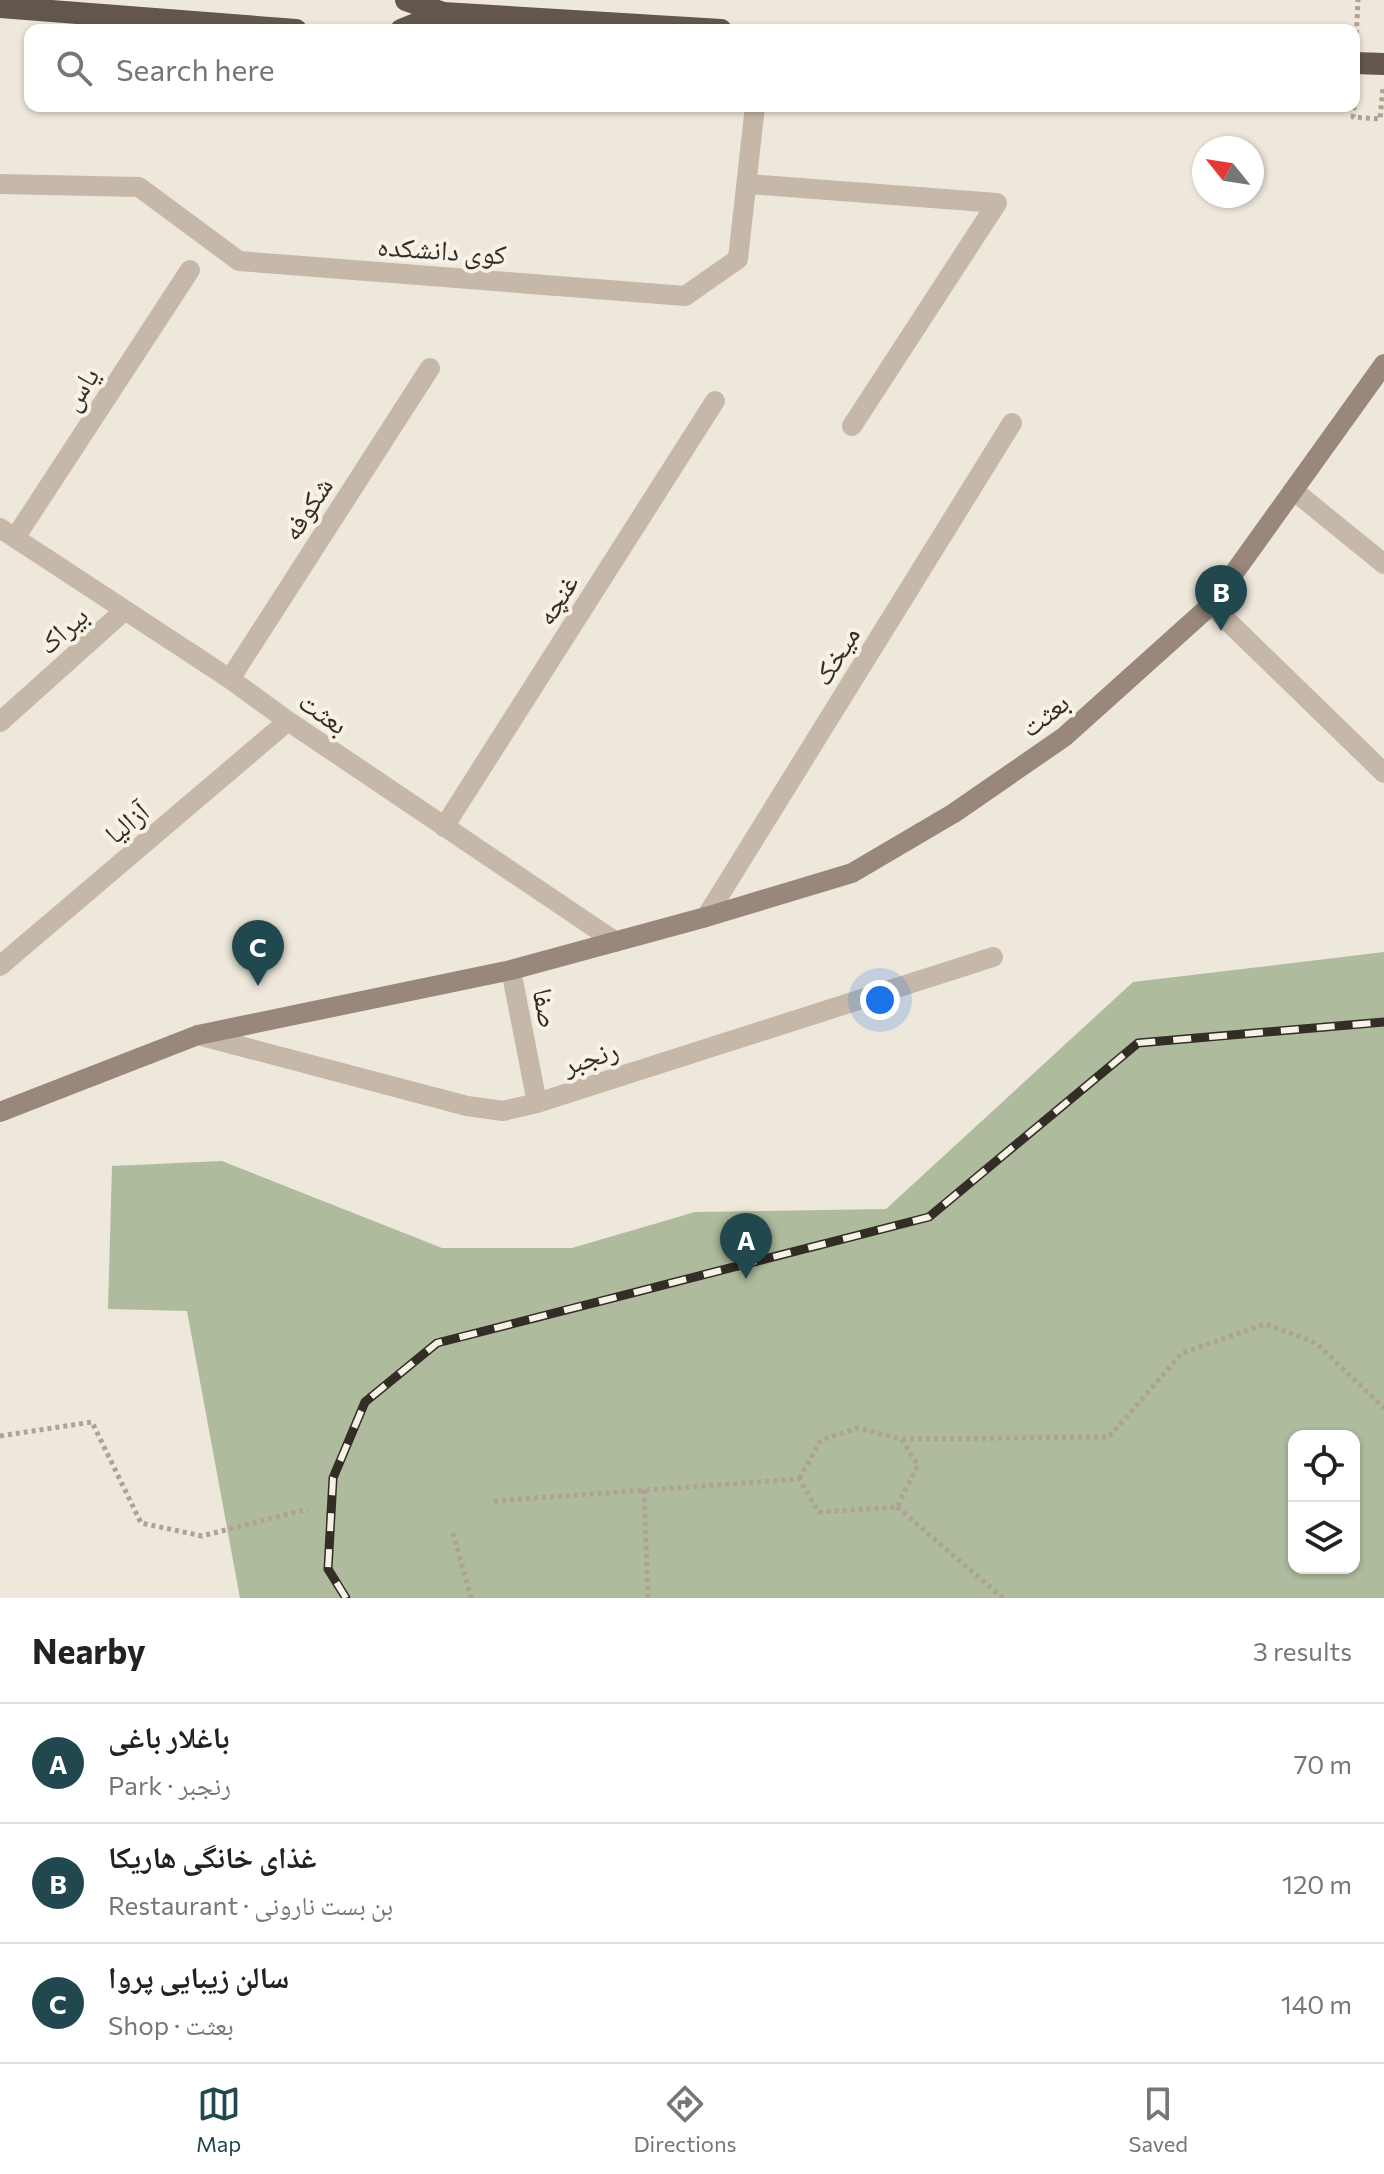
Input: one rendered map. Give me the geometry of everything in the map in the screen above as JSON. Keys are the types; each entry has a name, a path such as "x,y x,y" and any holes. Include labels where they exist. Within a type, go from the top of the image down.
{"highway":[{"path":"406,0 443,13 623,24"},
{"path":"0,7 219,24"},
{"path":"416,24 443,13"},
{"path":"1360,63 1384,64"}],"main road":[{"name":"بعثت","path":"2,1107 198,1035 511,970 852,873 954,813 1064,737 1211,605 1384,364"}],"street":[{"name":"کوی دانشکده","path":"0,184 139,187 239,261 685,296 738,259 754,112"},
{"path":"748,184 997,203 852,426"},
{"name":"یاس","path":"7,533 190,270"},
{"name":"شکوفه","path":"230,679 430,368"},
{"name":"غنچه","path":"444,827 715,401"},
{"name":"میخک","path":"706,917 1012,423"},
{"path":"1293,490 1384,564"},
{"name":"بعثت","path":"7,533 230,679 616,942"},
{"path":"1211,605 1384,773"},
{"name":"بیراک","path":"0,722 125,610"},
{"name":"آزالیا","path":"0,966 288,721"},
{"name":"رنجبر","path":"198,1035 467,1106 503,1111 537,1103 993,957"},
{"name":"صفا","path":"511,970 537,1103"}],"path":[{"path":"1353,112 1353,117 1380,119 1384,79"},
{"path":"799,1479 821,1440 858,1428 901,1439 1109,1437 1182,1353 1266,1324 1316,1343 1384,1408"},
{"path":"0,1436 92,1422 141,1523 202,1536 308,1509"},
{"path":"897,1507 918,1465 901,1439"},
{"path":"494,1501 799,1479"},
{"path":"799,1479 819,1512 897,1507 1003,1598"},
{"path":"644,1490 648,1598"},
{"path":"453,1533 471,1598"}],"green space":[{"path":"1384,952 1384,1598 240,1598 187,1311 108,1309 112,1166 222,1161 442,1248 572,1248 695,1212 886,1209 1133,982"}],"railway":[{"path":"346,1598 328,1569 333,1478 365,1402 437,1343 929,1217 1138,1043 1384,1022"}],"place":[{"name":"غذای خانگی هاریکا","path":"1221,631"},
{"name":"سالن زيبايى پروا","path":"258,986"},
{"name":"باغلار باغی","path":"746,1279"}]}
